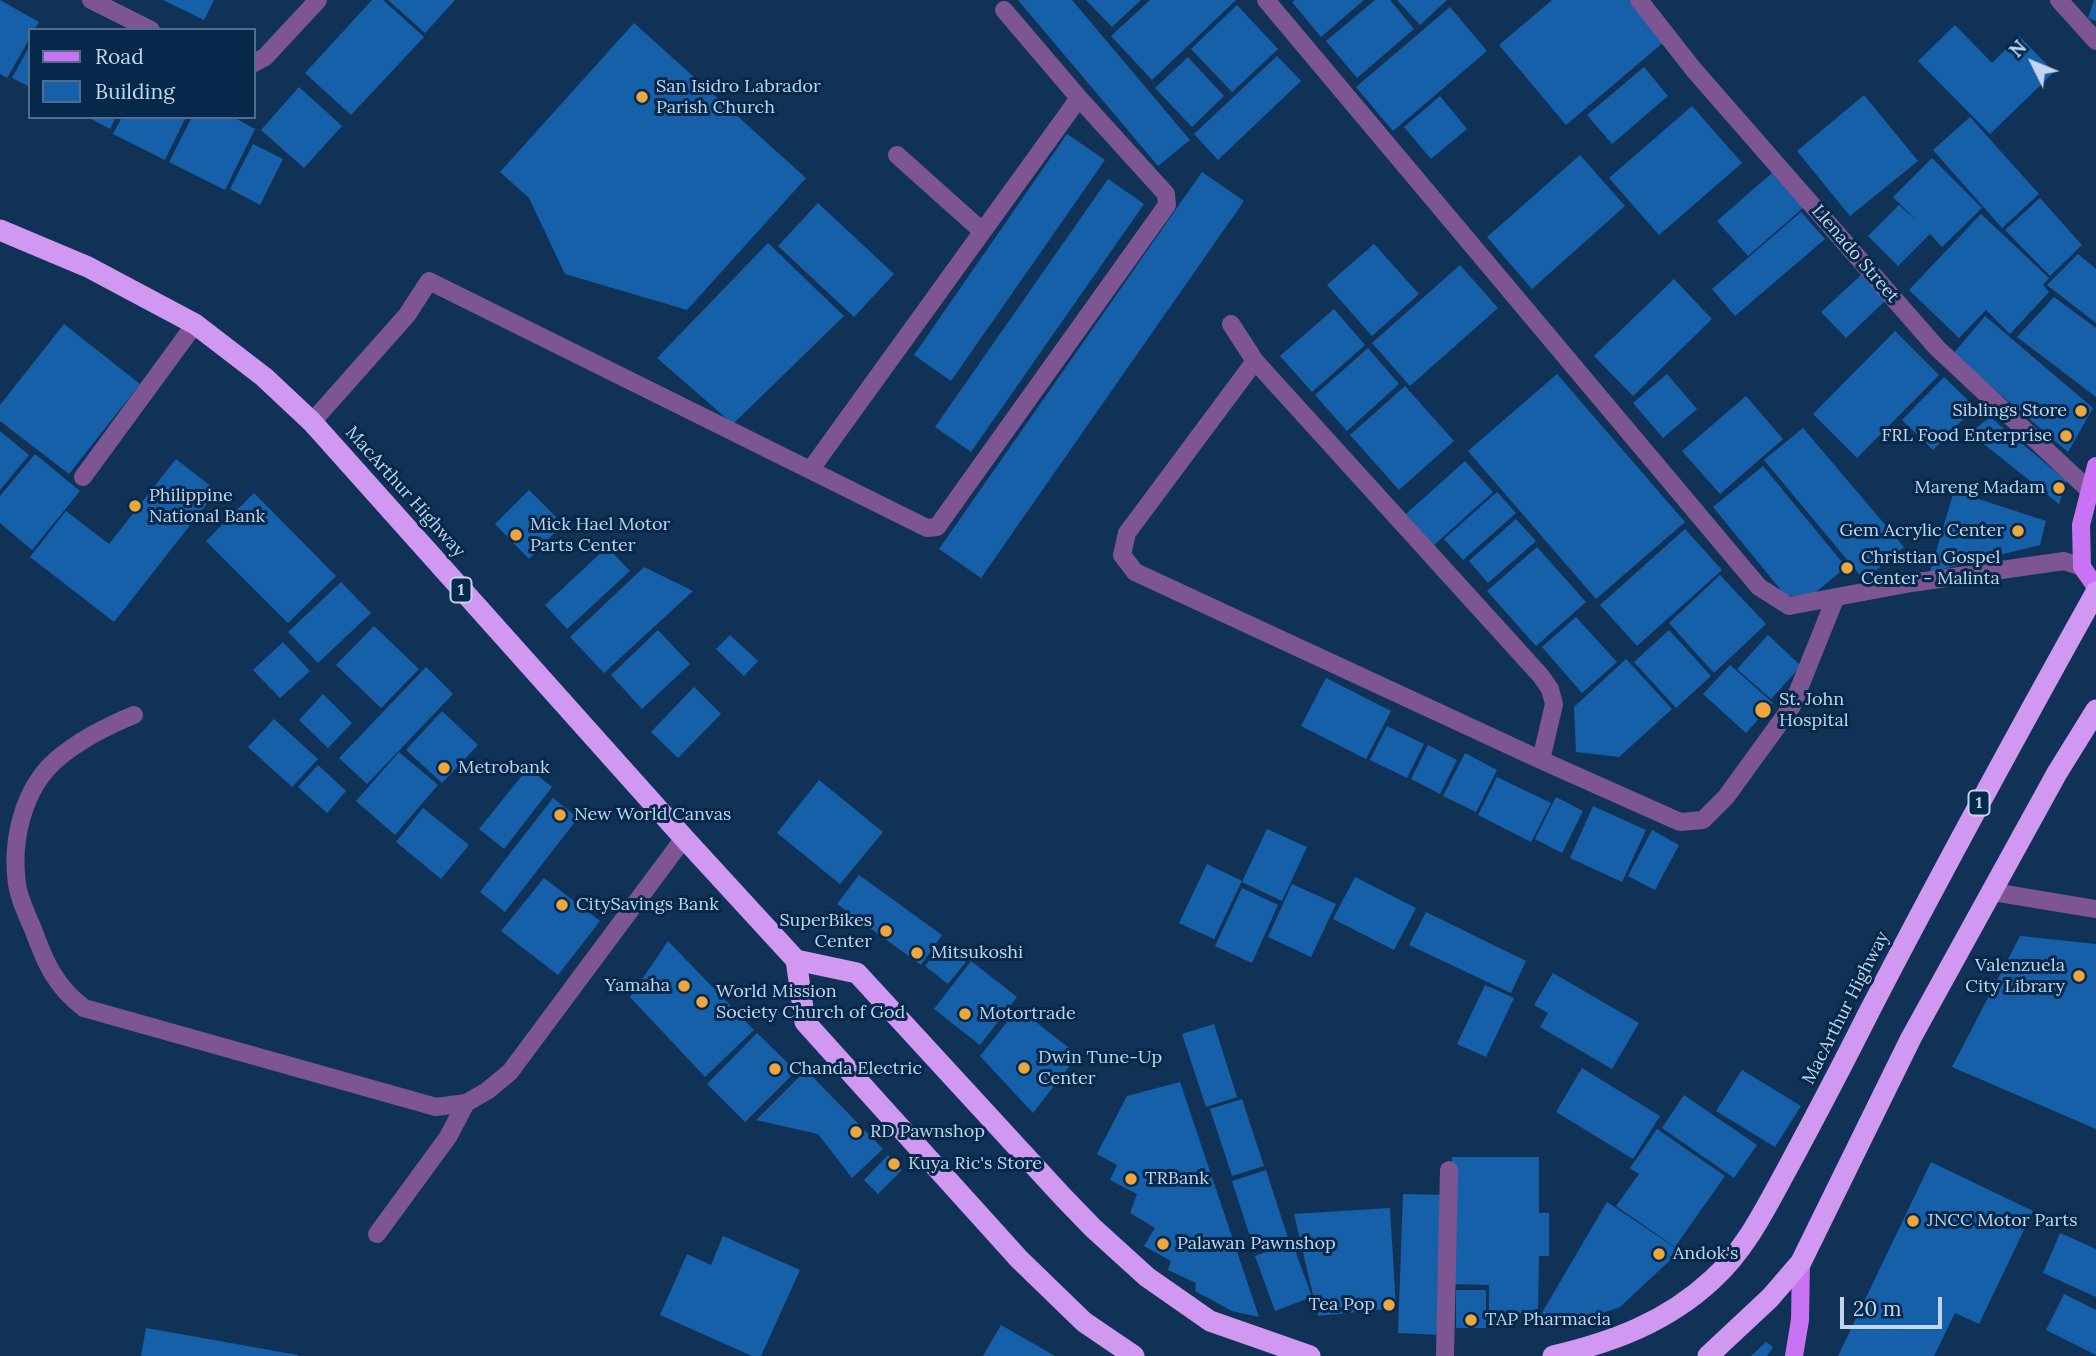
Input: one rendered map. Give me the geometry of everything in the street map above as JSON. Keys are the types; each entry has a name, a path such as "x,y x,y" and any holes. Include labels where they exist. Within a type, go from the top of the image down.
{"highway":[{"name":"MacArthur Highway","path":"0,230 88,267 195,324 264,377 312,422 796,960"},
{"name":"MacArthur Highway","path":"1553,1356 1597,1345 1640,1328 1677,1308 1714,1279 1750,1238 1991,781 2096,590"},
{"path":"1709,1356 1770,1298 1801,1262 1911,1038 2057,773 2096,710"},
{"path":"1134,1356 1084,1322 1019,1259 805,1022 796,960 857,973 1063,1197 1147,1276 1210,1321 1310,1356"}],"main road":[{"path":"2096,466 2081,525 2082,567 2096,590"},
{"path":"1794,1356 1800,1320 1801,1262"}],"street":[{"path":"91,0 147,28"},
{"path":"256,63 265,57 318,0"},
{"path":"1266,0 1759,587 1789,606 1911,583 2064,561 2082,567"},
{"name":"Llenado Street","path":"1639,0 1695,70 1937,348 2089,490"},
{"path":"2059,0 2096,41"},
{"path":"312,422 407,315 429,281 927,528 937,527 1167,205 1166,194 1004,10"},
{"path":"811,469 1079,97"},
{"path":"897,155 982,231"},
{"path":"83,477 195,324"},
{"path":"1231,324 1255,361 1541,676 1554,704 1542,760"},
{"path":"1255,361 1127,533 1122,555 1136,572 1680,822 1703,820 1726,797 1792,706 1835,599"},
{"path":"134,715 102,730 68,750 54,762 35,785 21,818 16,863 17,886 44,958 56,981 68,996 84,1008 436,1107 466,1103 487,1091 510,1072 684,838"},
{"path":"1993,892 2096,909"},
{"path":"377,1234 448,1137 466,1103"},
{"path":"1445,1356 1449,1170"}],"building":[{"path":"0,0 39,22 35,28 28,28 28,41 7,78 0,74"},
{"path":"163,0 214,0 204,20"},
{"path":"372,0 383,0 424,37 351,115 305,73"},
{"path":"388,0 455,0 425,33"},
{"path":"1018,0 1072,0 1190,140 1158,166"},
{"path":"1086,0 1141,0 1112,27"},
{"path":"1150,0 1236,0 1152,80 1111,36"},
{"path":"1364,0 1321,37 1292,2"},
{"path":"1375,0 1390,0 1414,29 1357,78 1326,41"},
{"path":"1397,0 1447,0 1420,25"},
{"path":"1552,0 1629,0 1664,42 1566,125 1499,45"},
{"path":"2096,0 2096,21 2088,18"},
{"path":"1237,5 1278,49 1232,92 1191,49"},
{"path":"1450,7 1487,51 1393,131 1356,87"},
{"name":"San Isidro Labrador Parish Church","path":"634,23 806,178 687,310 565,274 529,198 500,172"},
{"path":"1955,25 1992,63 2019,36 2054,72 1990,134 1918,61"},
{"path":"28,49 28,86 12,78"},
{"path":"1277,56 1301,81 1218,160 1194,134"},
{"path":"1188,57 1224,96 1192,127 1155,88"},
{"path":"1644,67 1668,96 1612,144 1587,115"},
{"path":"299,87 342,126 304,168 261,130"},
{"path":"1864,95 1918,161 1850,216 1797,151"},
{"path":"1440,96 1467,129 1431,159 1404,127"},
{"path":"1692,106 1742,163 1659,235 1609,178"},
{"path":"1970,117 2039,194 2002,228 1933,150"},
{"path":"91,119 115,119 110,129"},
{"path":"121,119 185,119 165,160 113,134"},
{"path":"191,119 237,119 255,129 225,190 169,162"},
{"path":"1067,134 1105,160 951,381 914,355"},
{"path":"253,144 283,159 260,205 230,189"},
{"path":"1580,155 1625,206 1532,289 1487,237"},
{"path":"1932,158 1982,208 1942,247 1930,234 1898,266 1868,236 1899,205 1917,221 1893,197"},
{"path":"1202,172 1244,201 981,578 939,549"},
{"path":"1773,172 1804,207 1748,256 1717,221"},
{"path":"1108,179 1144,204 971,452 935,427"},
{"path":"2040,198 2082,245 2050,276 2005,230"},
{"path":"818,203 894,274 854,317 778,246"},
{"path":"1801,212 1825,239 1735,316 1712,289"},
{"path":"1981,214 2049,278 2043,285 2049,292 2010,334 1986,310 1959,338 1909,290"},
{"path":"768,243 844,316 733,424 657,358"},
{"path":"1374,244 1419,294 1372,336 1327,285"},
{"path":"2078,254 2096,269 2096,323 2047,285"},
{"path":"1460,265 1498,308 1410,386 1372,343"},
{"path":"1861,275 1885,301 1846,338 1821,312"},
{"path":"1674,279 1712,319 1633,396 1594,356"},
{"path":"2054,297 2096,328 2096,397 2017,337"},
{"path":"1334,309 1365,345 1312,392 1280,356"},
{"path":"1985,316 2093,408 2068,452 1953,354"},
{"path":"64,324 140,384 69,474 0,421 0,405"},
{"path":"1895,331 1939,375 1857,458 1813,414"},
{"path":"1368,348 1399,384 1347,431 1315,395"},
{"path":"1557,374 1685,522 1596,599 1468,451"},
{"path":"1667,374 1697,409 1663,438 1633,403"},
{"path":"1944,377 1975,407 1933,450 1902,420"},
{"path":"1405,386 1454,441 1399,490 1350,435"},
{"path":"1746,396 1783,439 1720,494 1682,451"},
{"path":"1990,417 2067,481 2059,504 1970,433"},
{"path":"1803,428 1904,547 1864,580 1764,460"},
{"path":"0,431 29,455 0,490"},
{"path":"35,454 80,491 32,550 0,523 0,496"},
{"path":"176,459 217,491 114,622 30,557 66,511 109,544"},
{"path":"1465,461 1493,492 1434,545 1406,514"},
{"path":"1763,466 1846,567 1815,593 1785,595 1713,507"},
{"path":"529,490 563,524 529,559 495,524"},
{"path":"1954,491 2046,521 2040,545 1930,572"},
{"path":"1497,492 1516,513 1463,560 1444,539"},
{"path":"254,493 336,576 288,623 206,541"},
{"path":"1516,519 1536,541 1488,583 1469,561"},
{"path":"1685,529 1722,570 1637,646 1600,605"},
{"path":"607,547 630,571 567,629 545,605"},
{"path":"1537,547 1586,602 1536,646 1487,591"},
{"path":"644,567 693,591 604,673 570,637"},
{"path":"1720,575 1766,624 1714,673 1669,623"},
{"path":"341,582 371,613 318,663 288,632"},
{"path":"1576,617 1617,662 1582,693 1542,647"},
{"path":"374,626 419,669 381,708 336,665"},
{"path":"658,630 690,664 642,709 611,675"},
{"path":"1669,630 1711,676 1676,708 1634,662"},
{"path":"730,635 758,661 744,676 716,649"},
{"path":"1768,635 1801,666 1771,699 1737,669"},
{"path":"283,642 310,671 280,698 253,670"},
{"path":"1626,659 1672,709 1619,757 1576,752 1574,707"},
{"path":"1730,665 1773,703 1746,733 1703,694"},
{"path":"426,667 453,694 367,784 339,758"},
{"path":"1326,678 1391,711 1366,759 1301,726"},
{"path":"694,687 721,714 678,758 651,732"},
{"path":"323,694 352,723 328,748 299,720"},
{"path":"442,711 478,745 442,783 406,750"},
{"path":"274,719 318,759 292,787 248,747"},
{"path":"1387,726 1424,744 1407,778 1370,760"},
{"path":"1428,745 1457,760 1440,794 1411,779"},
{"path":"399,752 438,785 395,835 356,801"},
{"path":"1465,753 1497,770 1476,812 1443,796"},
{"path":"318,765 346,791 327,813 298,787"},
{"path":"528,768 552,787 504,849 479,829"},
{"path":"1497,777 1551,803 1531,842 1478,815"},
{"path":"819,780 883,832 840,884 777,833"},
{"path":"1556,797 1583,811 1562,853 1535,839"},
{"path":"553,798 578,818 505,912 480,892"},
{"path":"1593,806 1646,830 1622,882 1570,858"},
{"path":"423,808 469,845 441,879 396,842"},
{"path":"1267,829 1307,847 1282,901 1242,882"},
{"path":"1652,830 1679,845 1655,890 1628,876"},
{"path":"1207,864 1242,881 1214,939 1179,923"},
{"path":"859,875 942,935 921,965 837,904"},
{"path":"1355,877 1416,908 1394,950 1333,919"},
{"path":"544,878 600,921 558,975 501,931"},
{"path":"1292,884 1336,904 1311,957 1268,937"},
{"path":"1242,888 1278,905 1252,963 1215,946"},
{"path":"1426,912 1526,961 1511,993 1409,945"},
{"path":"2020,936 2096,944 2096,1129 1952,1067"},
{"path":"668,941 754,1030 705,1077 630,997"},
{"path":"943,944 966,962 948,984 925,966"},
{"path":"971,961 1017,997 980,1045 934,1009"},
{"path":"1553,973 1639,1023 1612,1069 1540,1027 1548,1013 1534,1005"},
{"path":"1485,985 1514,998 1486,1057 1457,1044"},
{"path":"1018,1008 1078,1055 1033,1113 980,1056"},
{"path":"1214,1024 1237,1097 1206,1107 1182,1034"},
{"path":"757,1033 796,1071 745,1122 707,1084"},
{"path":"1582,1068 1660,1116 1633,1159 1556,1112"},
{"path":"806,1070 883,1149 852,1178 818,1134 756,1120"},
{"path":"1742,1070 1801,1106 1775,1147 1716,1111"},
{"path":"1180,1082 1259,1317 1232,1311 1195,1291 1196,1283 1168,1270 1171,1261 1144,1246 1155,1228 1130,1213 1137,1194 1110,1180 1117,1165 1097,1154 1127,1096"},
{"path":"1684,1095 1757,1145 1734,1178 1662,1128"},
{"path":"1242,1099 1264,1166 1232,1176 1210,1109"},
{"path":"1657,1129 1725,1176 1675,1247 1616,1206 1639,1174 1630,1168"},
{"path":"888,1155 902,1170 878,1194 864,1180"},
{"path":"1452,1157 1539,1157 1539,1213 1549,1213 1549,1256 1539,1256 1538,1313 1489,1314 1489,1285 1451,1284"},
{"path":"1931,1162 2033,1211 1979,1324 1955,1313 1934,1356 1838,1356"},
{"path":"1266,1170 1288,1238 1254,1249 1232,1181"},
{"path":"1403,1194 1446,1195 1441,1335 1398,1333"},
{"path":"1607,1202 1680,1251 1620,1307 1558,1328 1533,1328"},
{"path":"1390,1208 1396,1308 1318,1316 1294,1214"},
{"path":"2060,1233 2096,1249 2096,1297 2043,1273"},
{"path":"723,1236 800,1270 761,1356 752,1356 660,1315 687,1254 711,1265"},
{"path":"1292,1242 1312,1297 1275,1311 1255,1256"},
{"path":"1456,1290 1486,1290 1486,1328 1456,1328"},
{"path":"2064,1294 2096,1310 2096,1355 2046,1330"},
{"path":"1001,1325 1055,1356 983,1356"},
{"path":"146,1328 298,1355 298,1356 141,1356"},
{"path":"1766,1342 1773,1347 1767,1356 1751,1356"}],"place":[{"name":"San Isidro Labrador Parish Church","path":"642,97"},
{"name":"Siblings Store","path":"2081,411"},
{"name":"FRL Food Enterprise","path":"2066,436"},
{"name":"Mareng Madam","path":"2059,488"},
{"name":"Philippine National Bank","path":"135,506"},
{"name":"Gem Acrylic Center","path":"2018,531"},
{"name":"Mick Hael Motor Parts Center","path":"516,535"},
{"name":"Christian Gospel Center - Malinta","path":"1847,568"},
{"name":"St. John Hospital","path":"1763,710"},
{"name":"Metrobank","path":"444,768"},
{"name":"New World Canvas","path":"560,815"},
{"name":"CitySavings Bank","path":"562,905"},
{"name":"SuperBikes Center","path":"886,931"},
{"name":"Mitsukoshi","path":"917,953"},
{"name":"Valenzuela City Library","path":"2079,976"},
{"name":"Yamaha","path":"684,986"},
{"name":"World Mission Society Church of God","path":"702,1002"},
{"name":"Motortrade","path":"965,1014"},
{"name":"Dwin Tune-Up Center","path":"1024,1068"},
{"name":"Chanda Electric","path":"775,1069"},
{"name":"RD Pawnshop","path":"856,1132"},
{"name":"Kuya Ric's Store","path":"894,1164"},
{"name":"TRBank","path":"1131,1179"},
{"name":"JNCC Motor Parts","path":"1913,1221"},
{"name":"Palawan Pawnshop","path":"1163,1244"},
{"name":"Andok's","path":"1659,1254"},
{"name":"Tea Pop","path":"1389,1305"},
{"name":"TAP Pharmacia","path":"1471,1320"}]}
